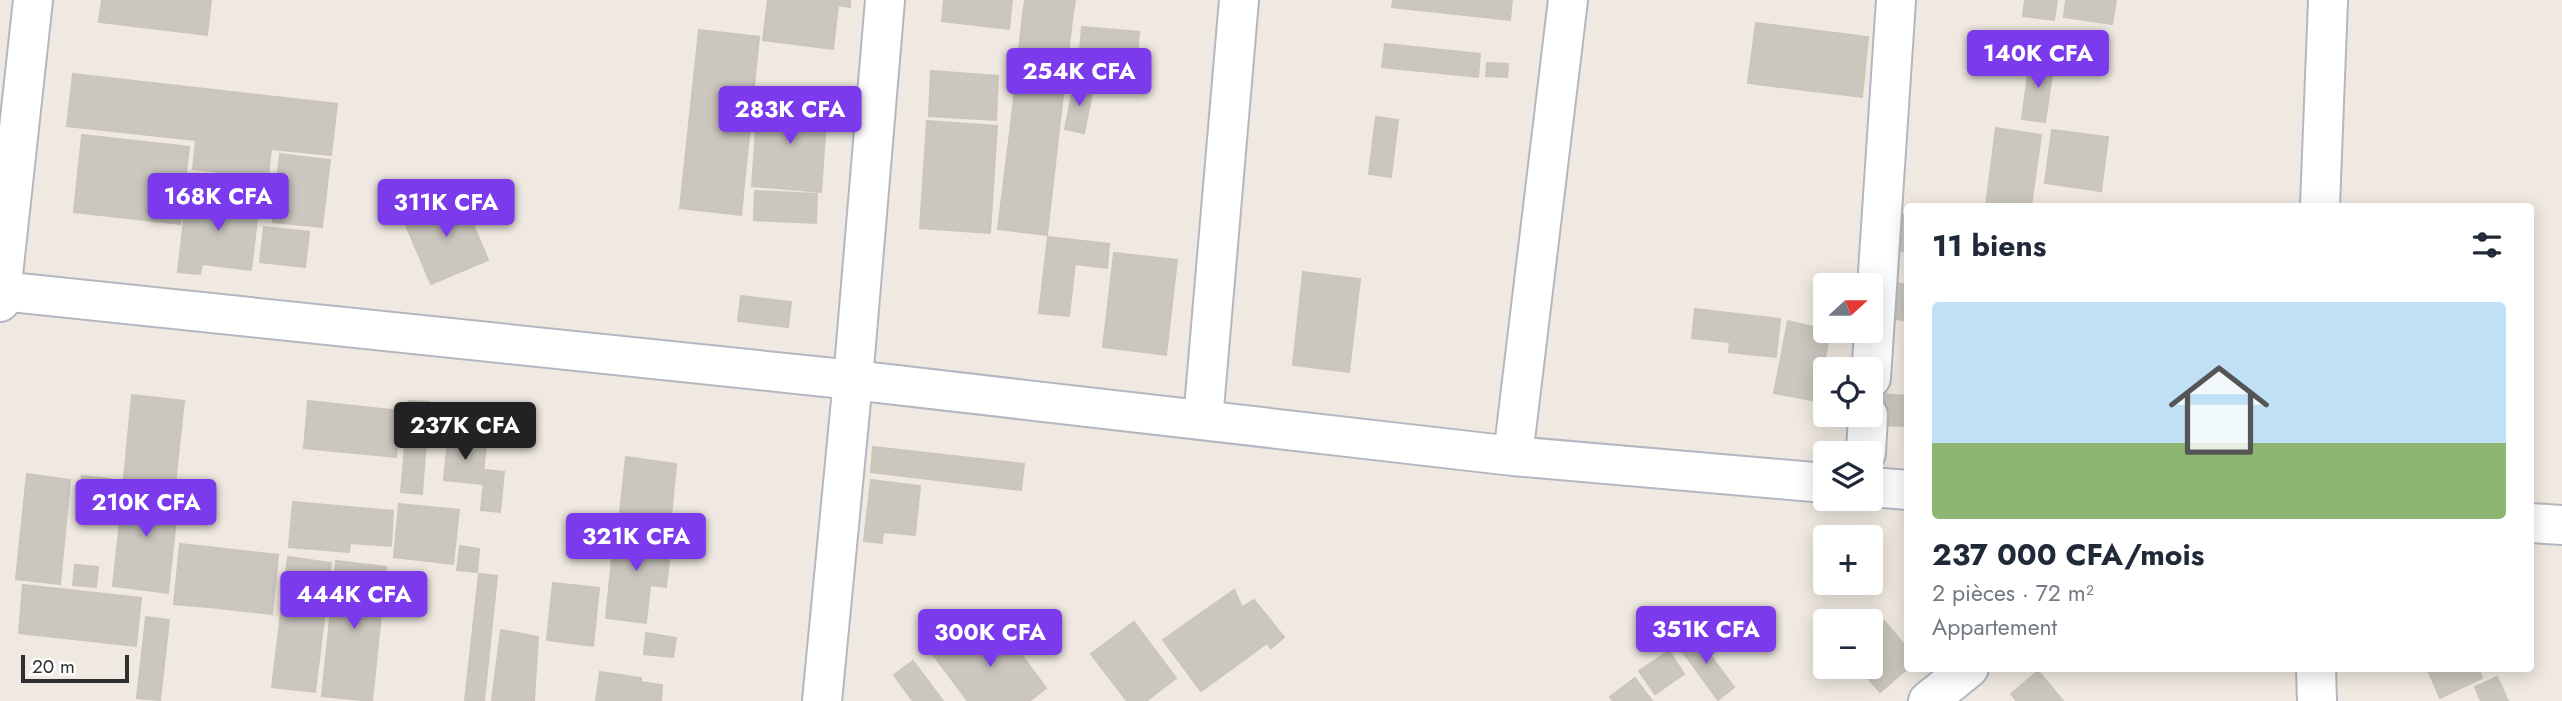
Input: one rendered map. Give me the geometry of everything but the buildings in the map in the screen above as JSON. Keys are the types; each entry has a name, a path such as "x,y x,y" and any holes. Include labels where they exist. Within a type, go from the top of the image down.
{"street":[{"path":"33,0 0,294 853,380 1513,456 1813,482"},
{"path":"822,701 853,380 885,0"},
{"path":"1203,420 1239,0"},
{"path":"1513,456 1568,0"},
{"path":"1872,357 1896,0"},
{"path":"2320,203 2328,0"},
{"path":"1883,488 1904,490"},
{"path":"2534,523 2562,525"},
{"path":"1928,701 1964,672"},
{"path":"2316,672 2317,701"}]}
